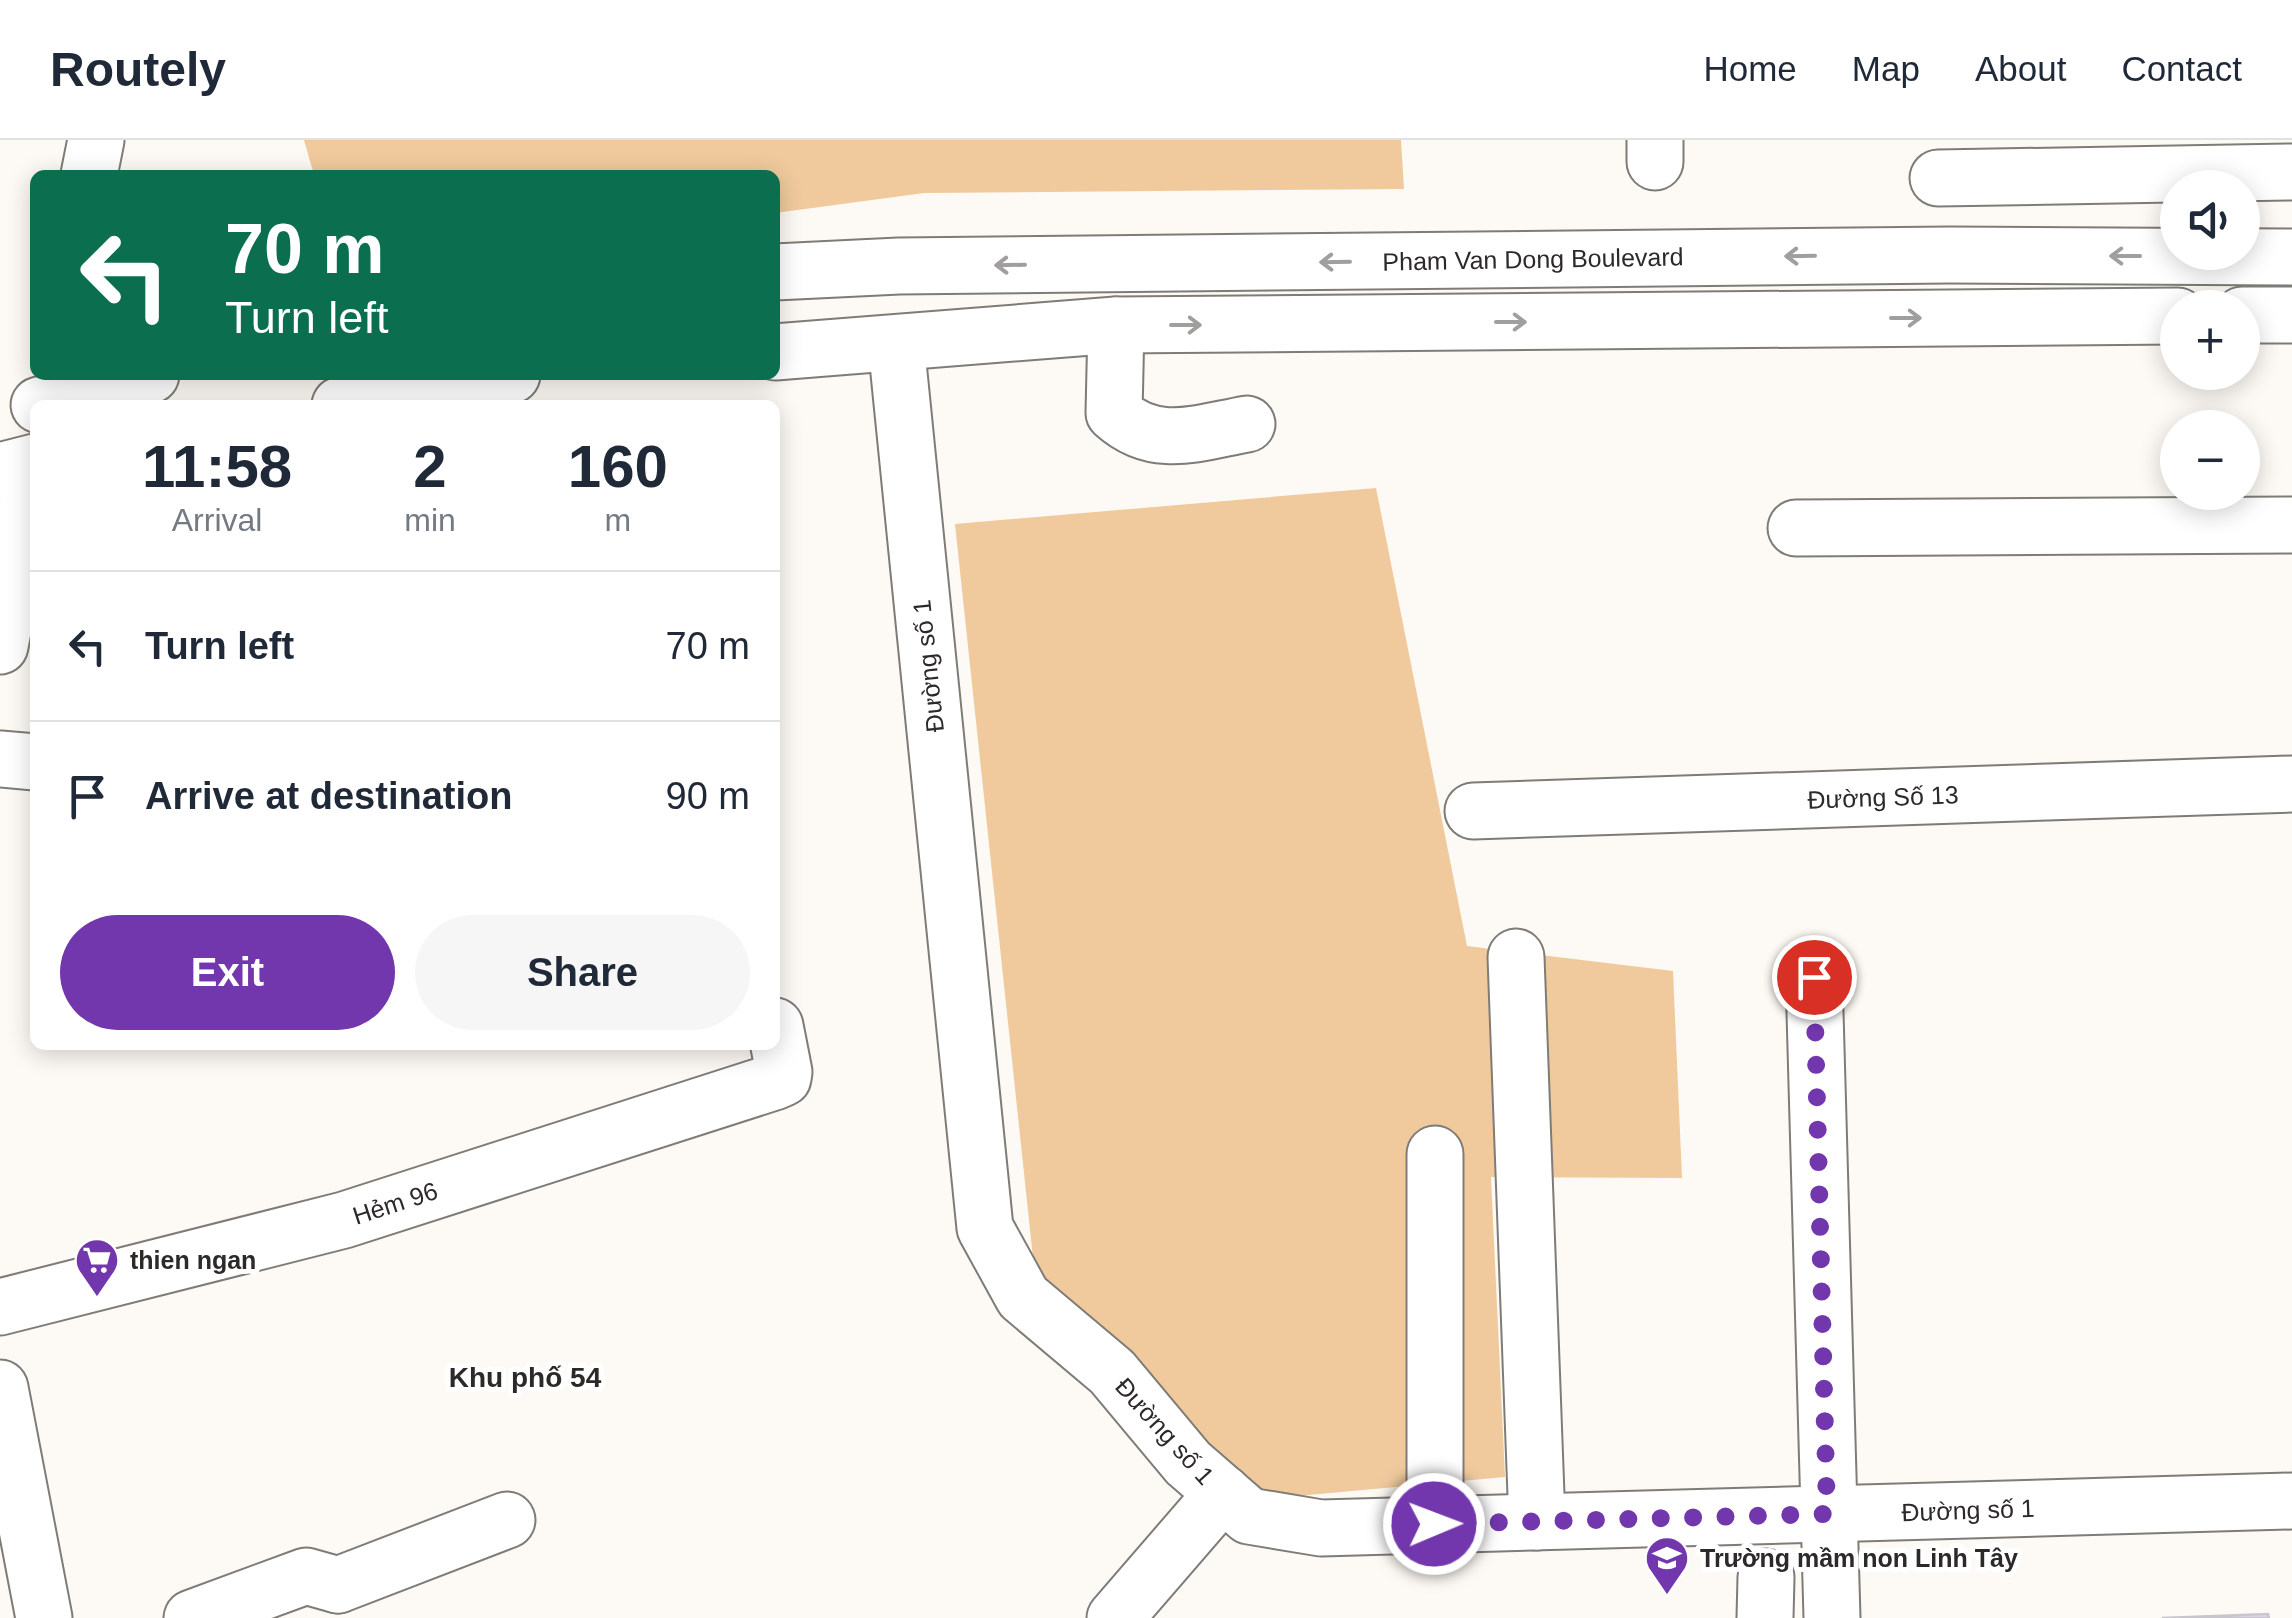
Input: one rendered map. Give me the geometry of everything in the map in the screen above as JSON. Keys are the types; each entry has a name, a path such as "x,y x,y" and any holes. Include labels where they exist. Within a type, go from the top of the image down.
{"main road":[{"path":"90,170 96,140"},
{"path":"1950,254 1936,159 2292,172"},
{"name":"Pham Van Dong Boulevard","path":"780,272 899,266 1950,254 2292,256"},
{"path":"2260,316 2292,315"},
{"path":"780,352 1116,325 2160,316"},
{"path":"1116,325 1114,413 1132,430 1171,438 1247,424"},
{"name":"Đường số 1","path":"896,344 985,1228 1023,1297 1112,1372 1188,1464 1249,1516 1322,1528 2292,1500"},
{"path":"46,400 131,380"},
{"path":"418,398 492,380"},
{"path":"0,471 30,463"},
{"path":"0,642 27,549 30,516"},
{"path":"1796,528 2292,525"},
{"path":"0,760 30,762"},
{"name":"Đường Số 13","path":"1473,811 2292,784"},
{"path":"1516,957 1537,1522"},
{"path":"1814,977 1832,1618"},
{"name":"Hẻm 96","path":"0,1307 344,1220 779,1052"},
{"path":"1434,1524 1436,1154"},
{"path":"1,1398 44,1618"},
{"path":"1115,1618 1223,1494"},
{"path":"192,1618 306,1576 343,1601 508,1520"}],"shaded area":[{"path":"304,140 1401,140 1404,189 924,193 780,212 780,170 313,170"},
{"path":"1376,488 1467,946 1673,971 1682,1178 1491,1177 1505,1477 1253,1500 1036,1286 955,524"}],"building":[{"path":"2268,1614 2269,1618 2162,1618"}],"place":[{"name":"thien ngan","path":"97,1298"},
{"name":"Trường mầm non Linh Tây","path":"1667,1596"}],"district":[{"name":"Khu phố 54","path":"525,1377"}],"route":[{"path":"1434,1524 1827,1514 1814,977"}]}
